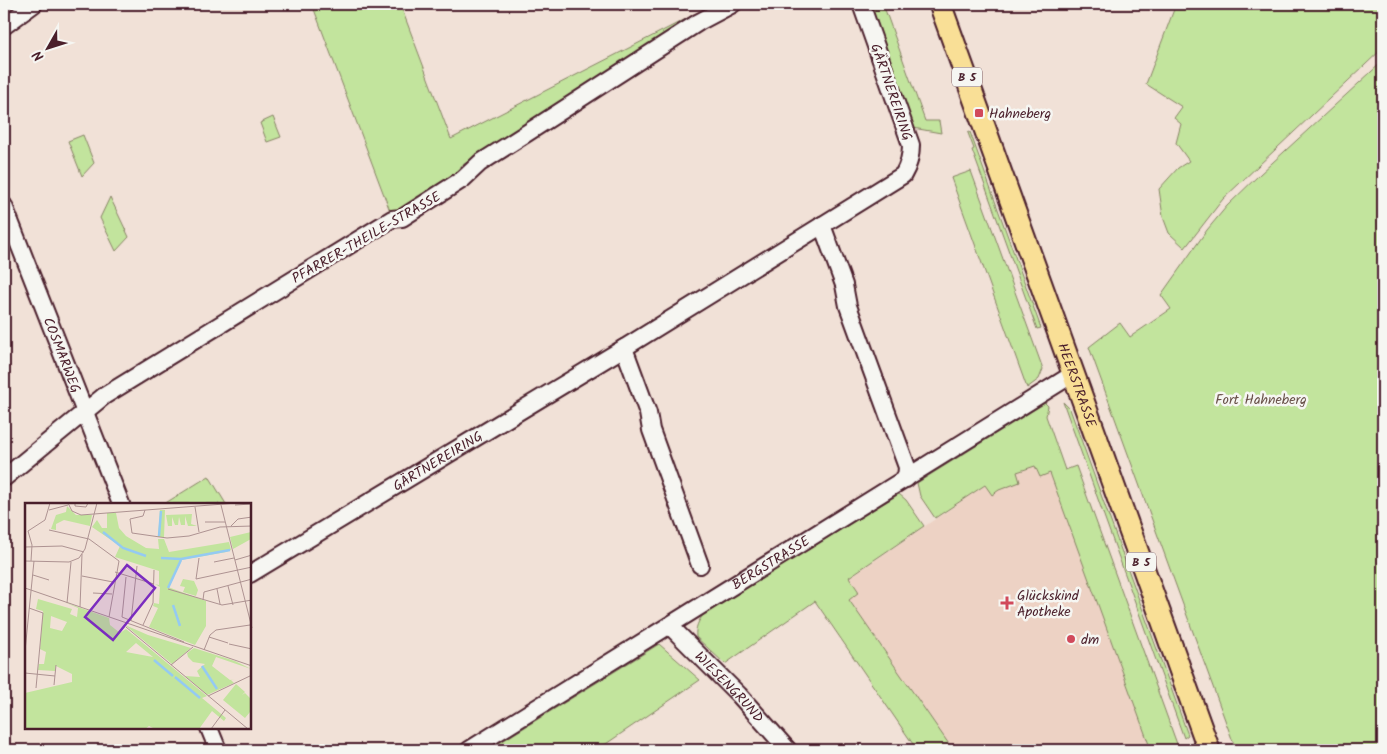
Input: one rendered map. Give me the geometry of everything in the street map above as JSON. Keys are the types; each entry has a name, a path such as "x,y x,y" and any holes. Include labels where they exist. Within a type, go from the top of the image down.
{"main road":[{"name":"HEERSTRASSE","path":"943,9 1209,750"}],"street":[{"path":"4,26 34,4"},
{"name":"PFARRER-THEILE-STRASSE","path":"4,478 104,396 392,219 402,218 463,179 480,163 543,122 699,22 733,4"},
{"name":"GÄRTNEREIRING","path":"251,573 624,348 903,175 911,158 911,145 861,4"},
{"name":"COSMARWEG","path":"4,206 121,503"},
{"path":"822,225 844,285 848,306 907,467 906,479"},
{"path":"624,348 648,413 651,430 700,564"},
{"name":"BERGSTRASSE","path":"469,750 1073,374"},
{"name":"WIESENGRUND","path":"670,626 739,695 788,750"},
{"path":"210,729 218,750"}],"shaded area":[{"path":"1041,447 1157,750 917,750 815,601"}],"green space":[{"path":"312,4 400,4 451,139 715,4 461,166 459,174 396,213 390,211"},
{"path":"868,4 883,4 925,121 939,121 941,133 913,128"},
{"path":"1176,4 1383,4 1383,48 1223,199 1185,248 1169,233 1163,217 1159,189 1178,168 1189,161 1176,143 1181,124 1174,118 1182,107 1146,84"},
{"name":"Fort Hahneberg","path":"1383,61 1383,750 1236,750 1089,347 1120,323 1130,337 1171,309 1161,295 1207,230 1227,206"},
{"path":"273,117 281,137 267,142 260,123"},
{"path":"970,132 1041,328 1037,329 972,150 974,149 968,133"},
{"path":"83,135 94,163 82,176 68,141"},
{"path":"971,171 1043,369 1039,379 1027,388 951,178"},
{"path":"110,197 129,237 116,251 100,218"},
{"path":"1063,402 1070,409 1188,735 1184,738"},
{"path":"1045,403 1048,406 1046,416 1065,470 1076,466 1177,744 1169,750 1151,750 1050,473 1040,477 1035,466 1017,472 1020,482 999,490 992,495 985,485 935,518 920,496 917,483"},
{"path":"209,476 225,503 166,503"},
{"path":"899,494 906,500 924,526 849,577 859,592 849,600 953,750 917,750 815,601 725,664 696,637 697,625 704,614"},
{"path":"659,644 700,680 597,750 488,750"}],"place":[{"name":"Hahneberg","path":"979,113"},
{"name":"Glückskind Apotheke","path":"1007,603"},
{"name":"dm","path":"1071,639"}]}
